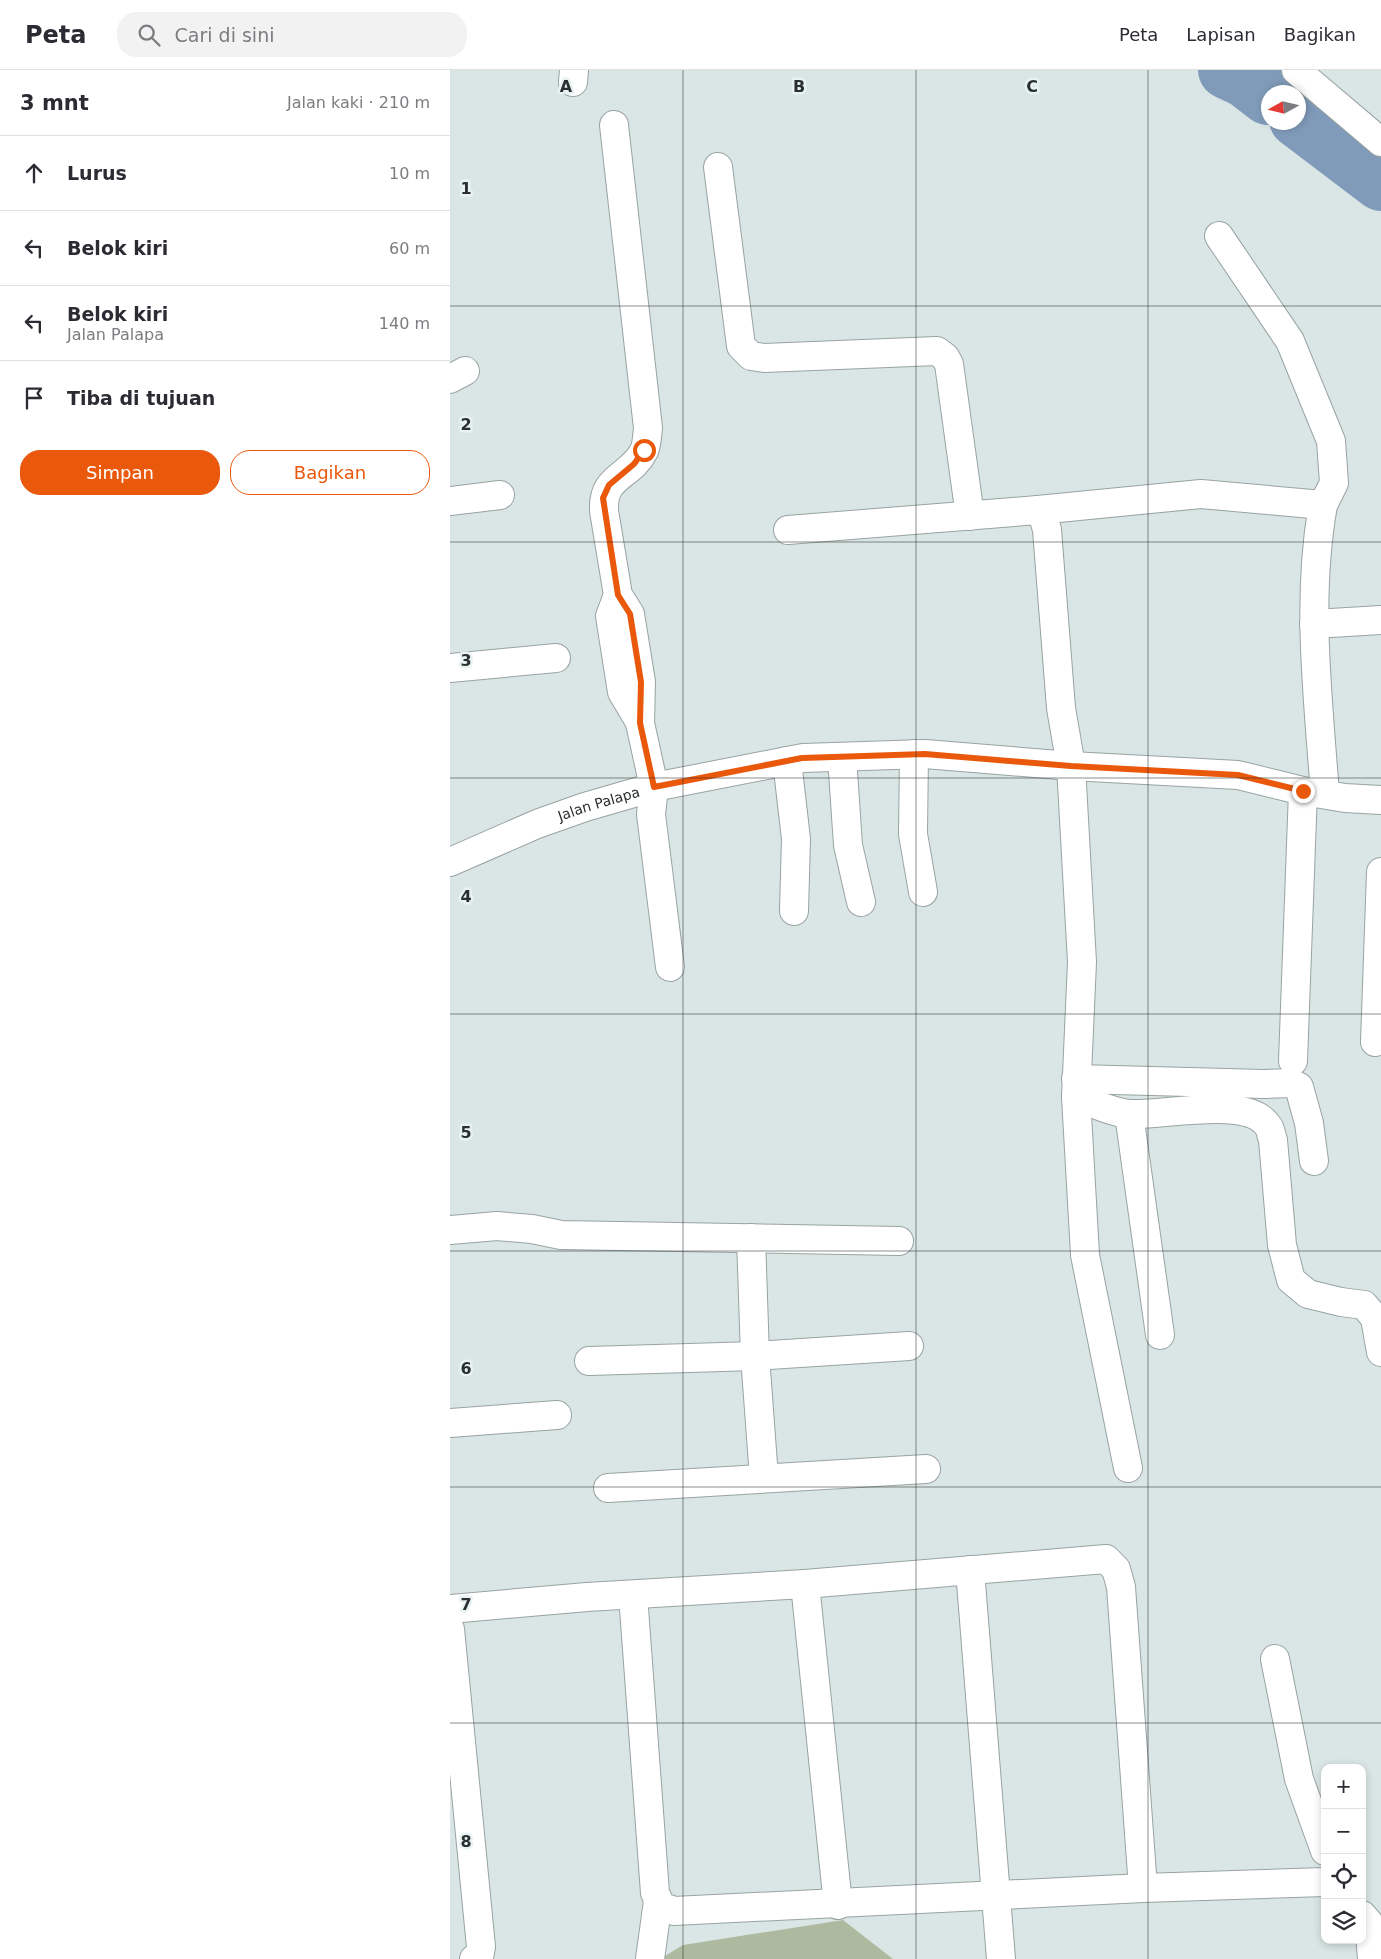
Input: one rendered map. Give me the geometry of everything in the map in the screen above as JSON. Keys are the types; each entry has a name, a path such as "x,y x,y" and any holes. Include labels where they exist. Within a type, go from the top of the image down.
{"street":[{"path":"1306,73 1381,142"},
{"path":"614,125 648,428 644,450 634,464 609,485 603,498 618,595 630,614 641,682 640,723 654,787 651,814 670,967"},
{"path":"718,167 742,346 751,356 764,358 937,350 946,357 949,364 970,516"},
{"path":"1219,236 1290,341 1331,441 1334,483 1323,505 1318,530 1314,624 1314,792 1293,1061"},
{"path":"788,530 970,516 1201,494 1323,505"},
{"path":"450,501 500,495"},
{"path":"1038,510 1044,519 1047,530 1061,708 1071,766 1082,962 1076,1088 1085,1255 1128,1468"},
{"path":"1314,624 1381,620"},
{"path":"450,668 556,658"},
{"path":"914,754 912,834 923,892"},
{"name":"Jalan Palapa","path":"450,862 537,824 654,787 802,758 925,754 1071,766 1238,775 1345,798 1381,800"},
{"path":"842,757 848,845 861,902"},
{"path":"787,761 796,839 794,911"},
{"path":"1375,1042 1381,872"},
{"path":"1076,1088 1291,1083 1299,1087 1309,1123 1314,1160"},
{"path":"1076,1088 1129,1114 1226,1108 1250,1112 1260,1118 1268,1126 1272,1140 1282,1245 1291,1280 1308,1294 1364,1305 1375,1318 1381,1352"},
{"path":"1129,1114 1160,1335"},
{"path":"450,1230 497,1226 561,1235 899,1241"},
{"path":"751,1238 755,1356 764,1478"},
{"path":"588,1362 755,1356 909,1346"},
{"path":"450,1423 557,1415"},
{"path":"608,1488 926,1468"},
{"path":"450,1609 588,1597 805,1584 1106,1559 1116,1569 1121,1587 1143,1888"},
{"path":"970,1570 1001,1959"},
{"path":"805,1584 838,1904"},
{"path":"633,1595 655,1893 661,1906 674,1911 1143,1888 1321,1882"},
{"path":"450,1629 480,1947 479,1957 474,1959"},
{"path":"1275,1659 1299,1779 1321,1840"},
{"path":"650,1959 658,1901"},
{"path":"1371,1926 1372,1959"}],"green space":[{"path":"843,1920 893,1959 660,1959 683,1945"}],"waterway":[{"path":"1227,70 1246,79 1261,91"},
{"path":"1306,125 1381,182"}],"route":[{"path":"644,450 634,464 609,485 603,498 618,595 630,614 641,682 640,723 654,787 802,758 925,754 1071,766 1238,775 1303,791"}]}
